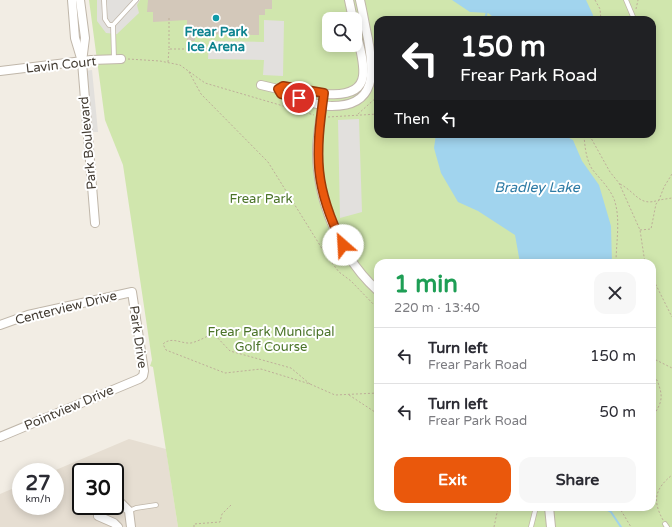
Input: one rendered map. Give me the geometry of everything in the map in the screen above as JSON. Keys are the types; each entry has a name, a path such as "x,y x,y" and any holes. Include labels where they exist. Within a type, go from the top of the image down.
{"street":[{"name":"Park Boulevard","path":"72,0 75,38 82,62 95,223"},
{"name":"Park Boulevard","path":"80,0 85,38 82,62"},
{"path":"349,0 352,12"},
{"path":"278,89 281,94 323,104 341,106 356,101 366,92 371,82 372,63 360,0"},
{"path":"261,85 278,89 283,86 324,93 346,94 358,86 362,81 364,71 360,52"},
{"name":"Lavin Court","path":"0,71 118,59"},
{"path":"324,93 317,148 319,178 324,199 343,245 369,283 374,287"},
{"name":"Centerview Drive","path":"0,325 28,315 132,292"},
{"name":"Park Drive","path":"132,292 144,371 143,376 139,379"},
{"name":"Pointview Drive","path":"0,437 139,379"},
{"path":"124,506 129,511 131,527"},
{"path":"549,511 551,527"},
{"path":"98,515 114,523 118,527"}],"lane":[{"path":"104,0 105,19 109,25 113,25"},
{"path":"113,25 136,0"},
{"path":"626,0 633,16"},
{"path":"113,25 118,59"},
{"path":"129,511 136,508 156,506"},
{"path":"531,527 535,511"}],"path":[{"path":"595,0 600,9 600,16"},
{"path":"168,63 169,18"},
{"path":"169,49 213,49"},
{"path":"118,59 180,65 205,84 316,115"},
{"path":"189,72 201,94 268,162 326,255 339,272 351,281 374,305"},
{"path":"357,115 374,100"},
{"path":"327,117 374,114"},
{"path":"584,138 585,151 592,168 600,176 614,199 617,216 616,259"},
{"path":"591,138 610,172 619,183 640,230 644,259"},
{"path":"640,230 651,229 656,204 672,174"},
{"path":"619,183 630,189 643,202 647,203 672,198"},
{"path":"656,285 672,317"},
{"path":"310,384 291,368 230,351 213,334 193,342 168,340 163,344 166,350 225,373 261,369 310,384 335,395 374,393"},
{"path":"656,360 672,368"},
{"path":"656,380 662,393 661,404 656,412"},
{"path":"349,395 374,411"},
{"path":"656,495 663,482 672,475"},
{"path":"656,503 657,509 666,525"},
{"path":"194,527 194,524 220,522 222,514 231,505"},
{"path":"494,527 497,511"},
{"path":"621,511 631,527"}],"shaded area":[{"path":"97,0 140,0 137,5 139,13 117,34 106,33 97,21"},
{"path":"264,20 284,21 283,76 263,75 264,60 208,59 209,41 264,42"},
{"path":"92,70 98,132 90,132 85,71"},
{"path":"359,119 362,212 340,218 338,120"},
{"path":"129,439 166,449 178,527 0,527 0,494 12,489 12,515 64,515 64,466 72,463 72,515 124,515 124,463 72,463"}],"green space":[{"name":"Frear Park","path":"89,0 672,0 672,527 178,527 153,367 150,366 152,360 123,165 105,120"}],"water":[{"path":"452,0 586,0 593,16 492,16 488,13 470,12"},
{"name":"Bradley Lake","path":"435,138 569,138 573,140 582,161 599,185 611,226 612,259 519,259 515,235 478,211 458,202 441,173 434,148"}],"building":[{"name":"Frear Park Ice Arena","path":"148,0 272,0 272,9 265,9 265,15 259,15 259,35 195,34 195,41 187,41 187,20 153,22 153,12 147,12"}],"waterway":[{"path":"486,16 487,11"},
{"path":"609,511 621,527"}],"place":[{"name":"Frear Park Ice Arena","path":"216,18"}],"route":[{"path":"299,98 281,94 278,89 283,86 324,93 317,148 319,178 330,216 343,245"}],"park label":[{"name":"Frear Park Municipal Golf Course","path":"271,340"}]}
